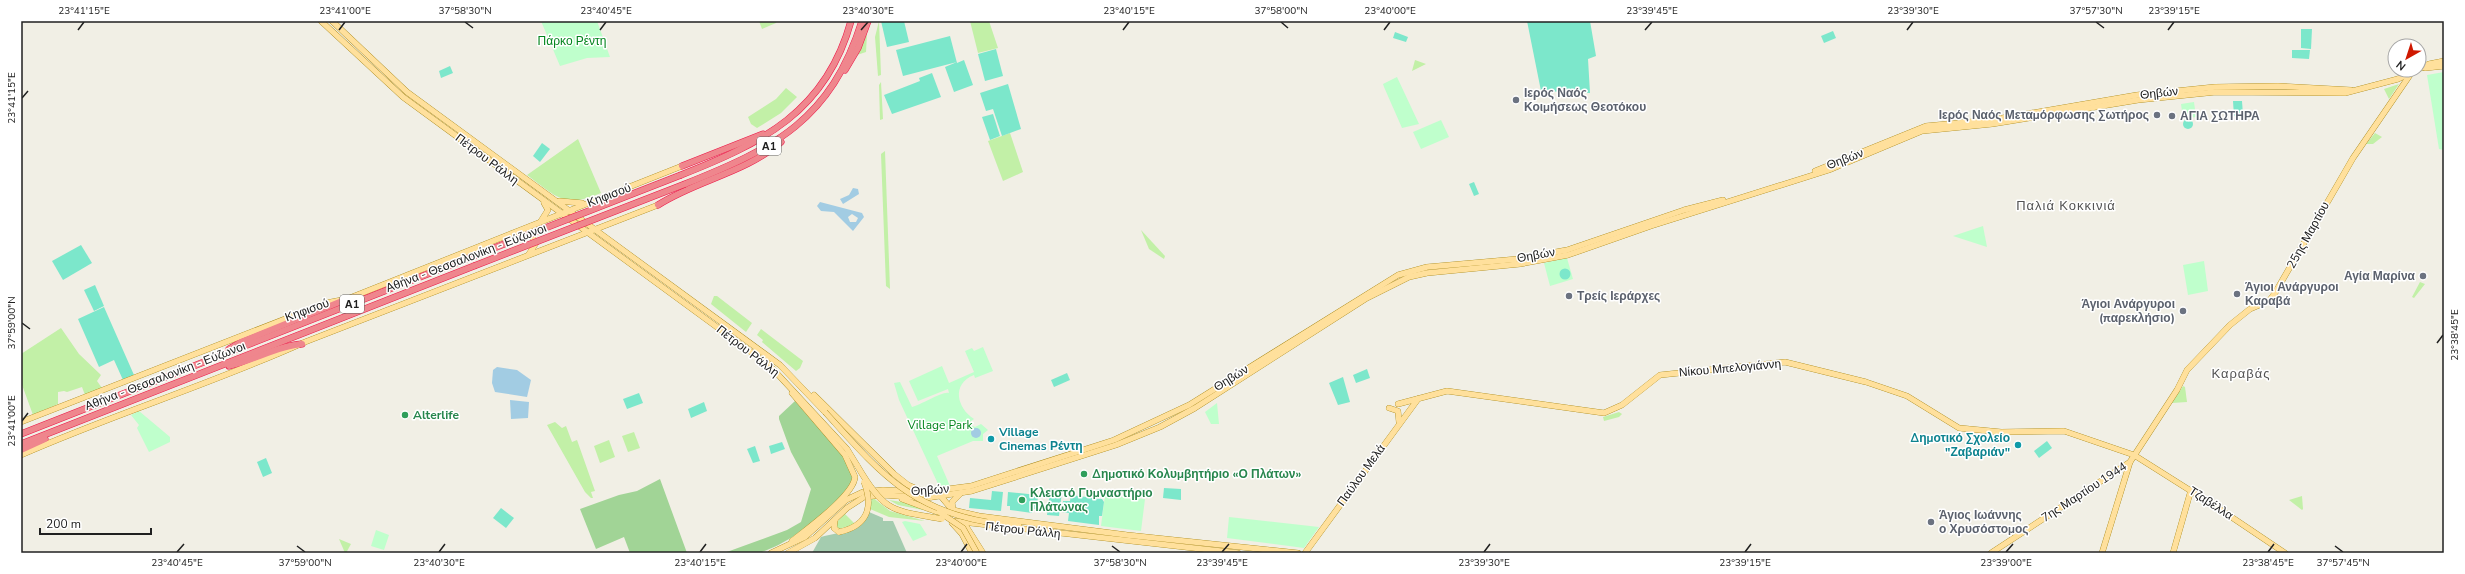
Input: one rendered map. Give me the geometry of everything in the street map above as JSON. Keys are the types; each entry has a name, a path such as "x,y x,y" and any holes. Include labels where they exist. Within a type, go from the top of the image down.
{"highway":[{"name":"Αθήνα - Θεσσαλονίκη - Εύζωνοι","path":"21,434 740,151 781,126 796,113 826,77 836,60 851,21"},
{"name":"Αθήνα - Θεσσαλονίκη - Εύζωνοι","path":"21,444 685,184 752,156 795,127 835,82 847,60 862,21"},
{"path":"835,82 851,63 868,21"},
{"path":"682,166 781,126"},
{"path":"658,205 671,196 755,161 772,150 795,127"},
{"path":"216,357 241,342 347,299"},
{"path":"210,370 250,362 290,346 302,344"},
{"path":"21,450 79,422"},
{"path":"21,429 44,425"}],"main road":[{"name":"Πέτρου Ράλλη","path":"321,21 403,97 776,372 842,443 874,492 887,505 902,511 944,520 980,525 1238,553"},
{"name":"Πέτρου Ράλλη","path":"332,21 401,87 612,240 780,365 884,474 920,501 973,520 1044,529 1131,536 1298,553"},
{"name":"Θηβών","path":"2427,67 2444,61"},
{"name":"Θηβών","path":"2427,68 2444,66"},
{"name":"Θηβών","path":"788,553 815,538 837,516 854,502 864,497 960,494 1116,445 1160,427 1195,408 1373,294 1409,277 1427,273 1520,264 1568,255 1651,226 1829,170 1922,131 1992,124 2138,100 2197,94 2264,90 2339,93 2398,78"},
{"name":"25ης Μαρτίου","path":"2185,373 2230,325 2250,309 2269,301 2276,293 2353,158 2408,78"},
{"name":"Θηβών","path":"771,553 812,533 846,500 857,494 874,490 938,494 981,483 1114,440 1157,422 1192,403 1384,281 1407,272 1427,267 1518,259 1567,250 1684,210 1812,172 1862,153 1921,126 1991,120 2137,95 2215,87 2278,86 2351,90"},
{"name":"Κηφισού","path":"21,422 306,310 337,299 347,299 682,166"},
{"path":"588,232 585,221 588,210 595,202 605,196"},
{"path":"537,223 544,218 548,210 547,206 540,198"},
{"path":"554,199 570,204 588,203"},
{"path":"21,455 183,390 265,361 302,344 658,205"},
{"path":"562,242 571,233 575,223 569,210"},
{"path":"610,224 607,232 612,240"},
{"path":"516,231 526,230 534,238 535,248 527,256"},
{"name":"Νίκου Μπελογιάννη","path":"1398,404 1450,391 1604,413 1616,409 1660,375 1781,362 1866,382 1907,396 1959,428 2001,432 2064,431 2134,455"},
{"path":"776,372 845,455 854,476 850,490 816,523 784,547"},
{"name":"7ης Μαρτίου 1944","path":"1991,553 2130,462 2177,390 2185,373"},
{"path":"800,386 819,400 906,483 925,492"},
{"name":"Παύλου Μελά","path":"1305,553 1399,422 1418,399"},
{"path":"1389,408 1398,411 1399,422"},
{"name":"Τζαβέλλα","path":"2134,455 2191,490 2286,553"},
{"path":"2102,553 2130,462"},
{"path":"837,516 833,526 839,532 858,526 868,508 868,494 858,467"},
{"path":"896,497 903,492 906,483"},
{"path":"2174,553 2191,490"},
{"path":"938,494 973,534 982,553"},
{"path":"953,510 952,502 960,494"},
{"path":"896,497 964,522"},
{"path":"920,501 957,523 967,535 977,553"},
{"name":"Πέτρου Ράλλη","path":"953,510 974,516 1131,536"},
{"path":"944,520 959,530 972,553"},
{"path":"973,534 980,525"}],"green space":[{"name":"Πάρκο Ρέντη","path":"541,21 597,21 610,57 587,58 560,66"},
{"path":"759,21 777,21 776,23 762,29"},
{"path":"879,21 881,75 878,76 875,37"},
{"path":"881,21 904,21 909,42 887,47"},
{"path":"970,21 989,21 998,48 978,53"},
{"path":"1527,21 1590,21 1596,56 1588,59 1590,93 1541,91"},
{"path":"2301,29 2312,29 2311,49 2301,48"},
{"path":"1833,31 1836,38 1824,43 1821,36"},
{"path":"1395,32 1408,37 1406,42 1393,38"},
{"path":"867,34 866,52 857,55"},
{"path":"950,36 957,62 903,76 896,50"},
{"path":"996,49 1003,76 985,81 978,54"},
{"path":"2292,50 2310,50 2309,59 2292,58"},
{"path":"964,60 973,85 954,92 945,67"},
{"path":"1415,60 1426,64 1412,71"},
{"path":"450,66 453,73 441,78 439,71"},
{"path":"2444,72 2444,150 2439,149 2427,75"},
{"path":"932,73 941,97 892,114 884,95 920,81 919,78"},
{"path":"1397,77 1419,124 1402,128 1383,84"},
{"path":"881,82 883,119 880,120 879,85"},
{"path":"1008,84 1021,129 1002,136 993,109 986,111 980,93"},
{"path":"2399,84 2389,99 2384,89"},
{"path":"786,88 797,97 781,113 757,128 751,124 748,117 776,99"},
{"path":"2233,101 2242,101 2243,115 2234,116"},
{"path":"2194,102 2196,117 2183,119 2181,104"},
{"path":"993,114 1000,136 990,140 982,117"},
{"path":"2188,119 2193,124 2188,129 2183,124"},
{"path":"1441,120 1449,137 1421,149 1413,132"},
{"path":"1010,133 1023,172 1003,181 988,141"},
{"path":"2375,133 2382,137 2373,144 2366,144"},
{"path":"578,139 601,193 588,198 569,200 554,195 527,175"},
{"path":"542,143 550,149 540,162 533,156"},
{"path":"885,151 890,289 886,286 881,154"},
{"path":"1474,182 1479,194 1474,196 1469,184"},
{"path":"1983,226 1987,247 1953,236"},
{"path":"1141,230 1165,256 1164,259 1149,249"},
{"path":"81,245 92,263 63,280 52,261"},
{"path":"1567,258 1573,279 1550,286 1544,263"},
{"path":"2204,261 2208,291 2188,295 2183,265"},
{"path":"1563,269 1567,269 1569,270 1569,278 1563,279 1560,276 1560,272"},
{"path":"2420,282 2425,284 2414,298 2412,297"},
{"path":"95,285 104,306 94,311 84,290"},
{"path":"714,296 717,296 752,323 746,332 711,304"},
{"path":"104,307 134,375 123,380 114,360 99,367 78,319"},
{"path":"61,328 79,354 101,375 97,381 102,388 85,395 82,387 67,392 58,392 58,404 33,415 21,382 21,354"},
{"path":"761,329 803,361 800,368 796,371 762,342 763,340 757,335"},
{"name":"Village Park","path":"983,347 993,371 975,378 974,375 967,379 959,390 959,396 960,403 968,414 974,419 971,421 971,425 975,427 981,424 988,430 983,434 983,441 973,441 937,456 950,486 939,486 899,400 894,383 900,382 912,407 942,394 949,393 948,389 918,401 909,381 942,366 949,383 974,372 965,351 972,348 974,351"},
{"path":"1367,369 1370,378 1356,383 1353,375"},
{"path":"1067,373 1070,380 1054,387 1051,380"},
{"path":"1343,377 1350,402 1338,405 1329,383"},
{"path":"2183,386 2185,387 2187,402 2172,403"},
{"path":"639,393 643,403 627,409 623,399"},
{"path":"795,401 846,460 853,479 837,501 825,513 812,524 784,542 758,553 724,553 787,530 801,522 811,489 791,452 779,419 779,416"},
{"path":"704,402 707,411 691,418 688,409"},
{"path":"1217,403 1219,424 1211,424 1205,412"},
{"path":"139,411 170,437 170,442 149,452 137,428 139,425 131,415"},
{"path":"1619,412 1622,414 1619,417 1604,421 1603,417"},
{"path":"555,422 562,428 566,426 572,442 577,440 595,491 591,492 593,498 585,492 547,425"},
{"path":"634,432 640,448 628,452 622,436"},
{"path":"609,440 615,457 600,463 594,446"},
{"path":"2047,441 2052,448 2039,458 2034,451"},
{"path":"782,442 785,449 771,454 769,446"},
{"path":"755,446 760,461 753,463 747,449"},
{"path":"266,458 272,473 263,477 257,462"},
{"path":"660,479 687,553 630,553 624,537 596,549 580,509 619,495 637,491"},
{"path":"1164,488 1181,489 1181,500 1163,498"},
{"path":"992,491 1003,492 1001,511 969,508 970,498 991,500"},
{"path":"1050,491 1062,492 1059,516 1047,515"},
{"name":"Κλειστό Γυμναστήριο Πλάτωνας","path":"1008,492 1038,495 1037,509 1033,509 1032,513 1010,510 1010,506 1007,506"},
{"path":"1071,495 1102,499 1104,502 1102,516 1099,516 1099,525 1068,521 1069,513 1062,512 1063,501 1070,501"},
{"path":"1105,495 1145,499 1141,531 1101,526"},
{"path":"2302,496 2303,509 2302,510 2289,500"},
{"path":"872,497 890,511 925,521 889,517 870,509"},
{"path":"889,500 908,503 923,510 898,505"},
{"path":"501,508 514,518 506,528 493,518"},
{"path":"869,512 883,518 883,521 893,521 907,553 812,553 821,537 848,531 860,525"},
{"path":"845,514 855,524 839,529 836,527 836,523"},
{"path":"1229,517 1319,527 1304,548 1227,538"},
{"path":"905,521 920,524 927,535 913,541 902,522"},
{"path":"376,530 389,535 384,550 371,546"},
{"path":"339,539 351,544 346,553 345,553"}],"water":[{"path":"853,188 858,189 859,194 843,204 840,199 849,195"},
{"path":"820,202 862,213 864,217 853,231 834,212 821,211 817,206","holes":["852,214 858,218 856,222 850,222 848,217"]},
{"path":"497,367 517,370 531,380 527,397 495,392 492,383 493,370"},
{"path":"510,400 529,402 528,418 511,419"},
{"path":"974,428 978,428 980,429 980,437 974,438 971,435 971,431"}],"place":[{"name":"Ιερός Ναός Κοιμήσεως Θεοτόκου","path":"1516,100"},
{"name":"Ιερός Ναός Μεταμόρφωσης Σωτήρος","path":"2157,115"},
{"name":"ΑΓΙΑ ΣΩΤΗΡΑ","path":"2172,116"},
{"name":"Αγία Μαρίνα","path":"2423,276"},
{"name":"Άγιοι Ανάργυροι Καραβά","path":"2237,294"},
{"name":"Τρείς Ιεράρχες","path":"1569,296"},
{"name":"Άγιοι Ανάργυροι (παρεκλήσιο)","path":"2183,311"},
{"name":"Alterlife","path":"405,415"},
{"name":"Village Cinemas Ρέντη","path":"991,439"},
{"name":"Δημοτικό Σχολείο \"Ζαβαριάν\"","path":"2018,445"},
{"name":"Δημοτικό Κολυμβητήριο «Ο Πλάτων»","path":"1084,474"},
{"name":"Κλειστό Γυμναστήριο Πλάτωνας","path":"1022,500"},
{"name":"Άγιος Ιωάννης ο Χρυσόστομος","path":"1931,522"}],"district":[{"name":"Παλιά Κοκκινιά","path":"2066,206"},
{"name":"Καραβάς","path":"2241,374"}]}
